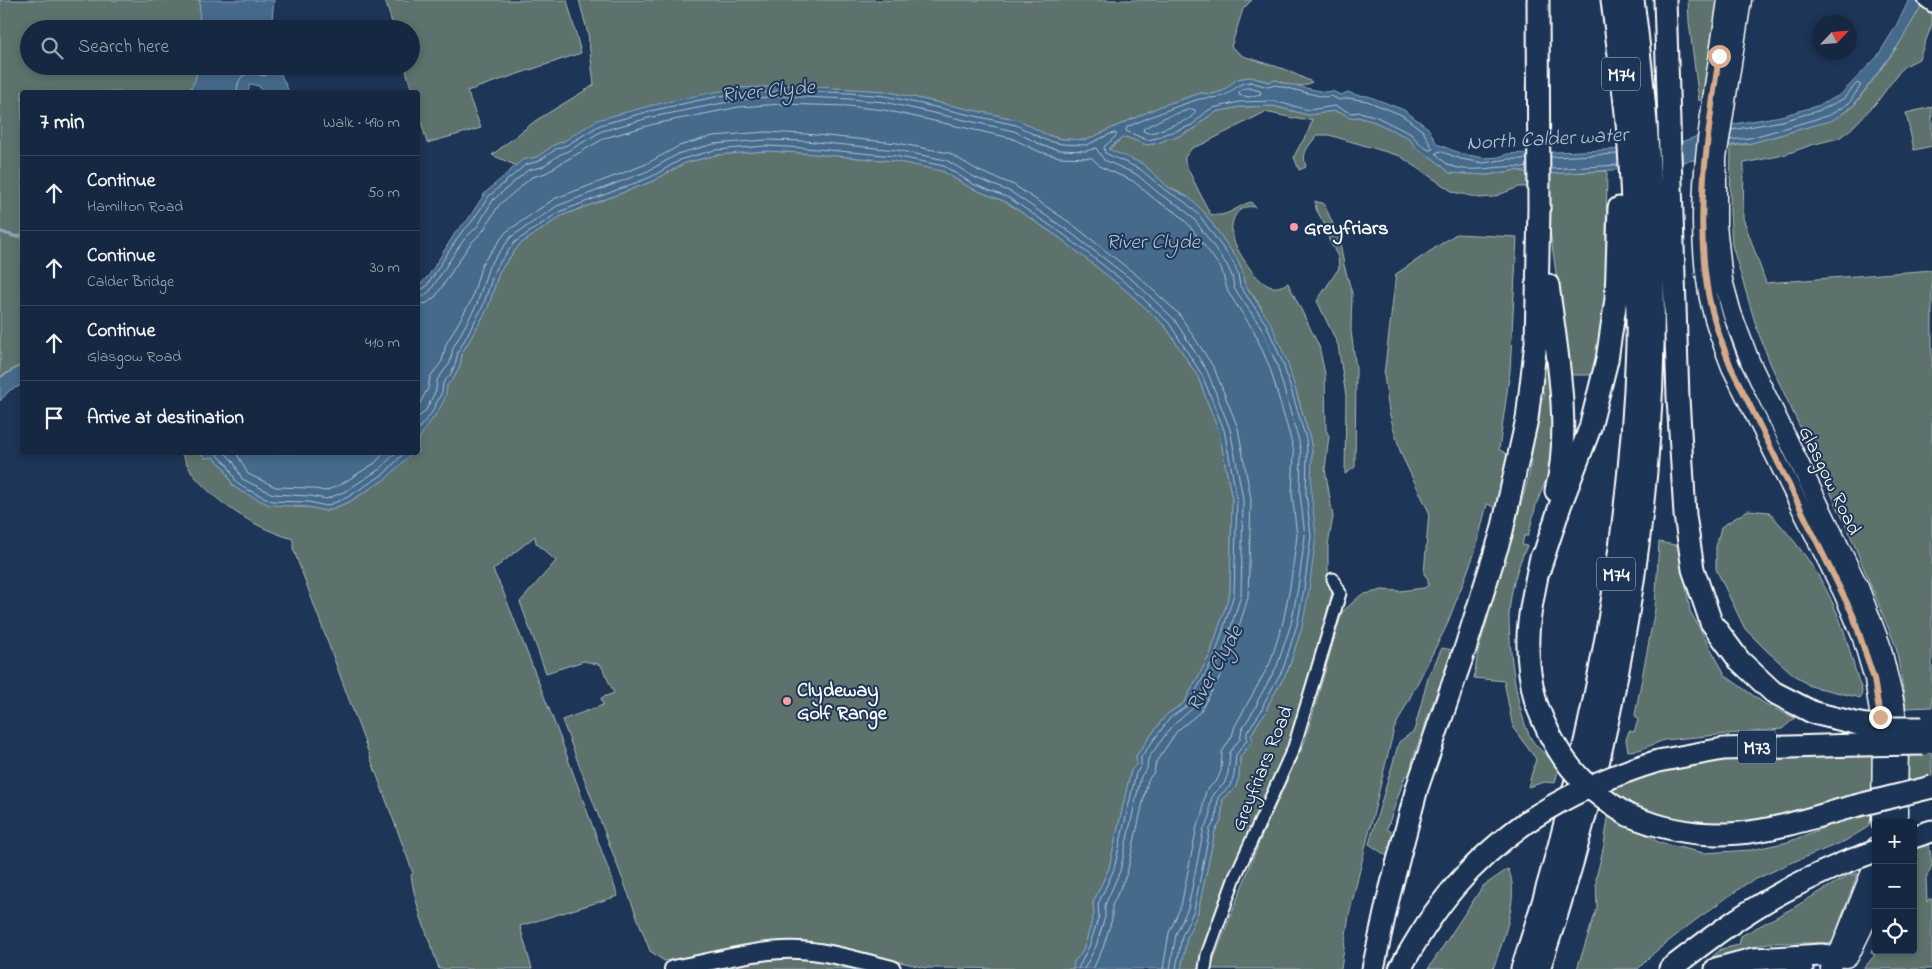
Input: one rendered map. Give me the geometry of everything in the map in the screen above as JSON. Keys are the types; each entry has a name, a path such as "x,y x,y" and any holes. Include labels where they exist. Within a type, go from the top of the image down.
{"highway":[{"name":"M74","path":"1373,969 1388,899 1417,788 1466,646 1502,531 1527,419 1536,342 1539,186 1538,0"},
{"name":"M74","path":"1539,969 1570,871 1608,718 1636,555 1648,440 1661,178 1632,148 1611,0"},
{"name":"M74","path":"1538,570 1590,428 1608,360 1616,299 1625,170 1632,148 1633,0"},
{"path":"1654,0 1667,77"},
{"path":"1664,0 1670,135 1661,178 1685,515 1694,569 1711,622 1739,660 1774,692 1858,735"},
{"name":"M74","path":"1522,969 1558,850 1584,746 1603,653 1619,554 1631,434 1637,342 1625,170"},
{"name":"M74","path":"1538,208 1559,374 1562,440 1558,485 1530,604 1527,645 1531,684 1536,703 1550,737 1574,772 1594,793 1628,815 1666,828 1696,834 1759,831 1932,787"},
{"name":"M73","path":"1400,969 1415,941 1445,897 1478,861 1528,821 1575,793 1615,775 1658,761 1723,749 1858,735 1927,736"},
{"path":"1672,969 1720,930 1778,894 1872,852"},
{"path":"1716,969 1753,959 1796,963 1821,955 1838,965"}],"main road":[{"path":"1711,161 1726,0"},
{"path":"1716,122 1742,0"},
{"name":"Glasgow Road","path":"1711,161 1703,223 1704,267 1717,329 1731,367 1843,593 1861,636 1874,679 1882,732 1881,819"},
{"name":"Glasgow Road","path":"1711,161 1723,280 1732,313 1750,361 1860,587 1882,645 1895,704 1899,741 1897,819"},
{"path":"1838,965 1872,864"},
{"path":"1838,965 1850,956 1872,909"},
{"path":"1838,965 1867,932 1875,909"},
{"path":"673,969 755,954 796,950 812,951 892,969"}],"street":[{"path":"1924,0 1932,6"},
{"name":"Greyfriars Road","path":"1205,969 1207,955 1235,877 1294,747 1340,593 1333,580"}],"green space":[{"path":"0,0 200,0 199,20 20,20 20,75 196,75 191,87 192,90 20,90 20,365 0,377"},
{"path":"385,0 567,0 581,53 467,91 481,128 427,143 420,117 420,90 411,90 407,75 420,75 420,20 391,20"},
{"path":"579,0 1252,0 1243,9 1231,47 1243,56 1284,69 1312,82 1299,86 1289,85 1276,80 1269,82 1250,77 1237,79 1223,91 1212,94 1201,93 1161,106 1086,140 1062,139 1047,135 1018,120 884,91 777,85 772,87 736,88 564,141 554,145 537,157 523,160 517,166 492,155 535,121 594,85 588,34"},
{"path":"1688,0 1723,0 1707,95 1699,101 1689,22"},
{"path":"1923,3 1932,9 1932,24 1919,59 1903,67 1877,102 1851,129 1839,138 1811,145 1784,155 1744,163 1743,218 1766,283 1932,270 1932,707 1906,708 1896,647 1849,532 1770,363 1757,329 1732,245 1730,212 1731,146 1748,144 1832,120 1853,107 1898,46"},
{"path":"1273,106 1309,115 1334,111 1345,114 1349,118 1358,117 1375,122 1409,138 1417,149 1434,159 1450,173 1487,175 1516,170 1528,173 1529,187 1519,187 1493,197 1480,198 1453,192 1400,156 1329,135 1317,135 1305,153 1306,167 1299,170 1294,157 1309,129 1312,119 1303,120 1265,112 1192,148 1185,157 1185,163 1210,214 1221,215 1251,202 1255,207 1240,210 1234,218 1232,234 1237,248 1254,273 1267,285 1277,287 1288,283 1319,346 1325,374 1326,430 1329,436 1325,469 1333,517 1328,545 1328,573 1332,591 1308,692 1287,748 1248,834 1200,969 1181,969 1187,937 1198,912 1215,831 1221,821 1223,798 1235,789 1239,777 1240,757 1246,750 1251,735 1266,713 1268,705 1288,670 1302,627 1312,452 1297,394 1260,305 1244,283 1243,273 1237,259 1203,211 1188,197 1168,187 1143,164 1108,150 1122,138 1126,137 1147,145 1174,138 1196,128 1215,112 1240,107"},
{"path":"1932,107 1932,146 1914,150 1906,113"},
{"path":"766,151 804,153 894,161 942,171 971,188 1006,202 1060,238 1128,292 1166,327 1198,377 1219,432 1232,499 1230,593 1210,655 1184,703 1166,715 1136,756 1137,764 1131,770 1109,868 1093,903 1094,914 1086,942 1081,954 1074,962 1073,969 926,968 823,944 802,941 783,941 664,961 650,951 562,720 603,705 601,698 614,693 601,665 584,661 546,673 520,602 556,561 536,543 535,536 493,570 560,737 618,896 520,926 532,969 439,969 416,899 411,875 413,873 293,548 293,539 254,523 229,508 195,476 182,455 203,455 205,458 213,457 224,467 233,486 242,492 293,507 308,507 326,511 349,502 387,478 410,455 420,455 420,437 423,429 435,416 447,385 454,378 460,366 462,353 488,308 499,272 519,245 561,216 653,181 685,163 716,155"},
{"path":"1607,171 1605,303 1593,375 1570,375 1550,230 1548,174"},
{"path":"1315,201 1324,204 1339,237 1352,293 1351,331 1356,369 1355,467 1345,474 1346,396 1338,345 1317,301 1339,268 1338,257 1329,240 1326,227 1316,209"},
{"path":"1456,234 1517,237 1510,371 1499,449 1512,458 1499,509 1487,504 1475,552 1446,627 1394,729 1349,915 1341,969 1210,969 1260,840 1305,741 1342,612 1361,595 1382,590 1400,591 1424,588 1428,585 1428,579 1424,574 1429,512 1401,454 1389,412 1384,375 1396,274"},
{"path":"1550,356 1554,450 1548,465 1549,472 1536,505 1528,536 1524,536 1522,545 1527,546 1515,580 1509,616 1510,645 1515,680 1526,728 1535,744 1559,767 1555,783 1545,782 1528,787 1536,759 1513,728 1504,681 1474,678 1478,652 1529,476 1539,398 1544,398 1544,392 1539,392 1543,358"},
{"path":"1748,510 1769,512 1790,536 1816,572 1841,622 1862,690 1861,698 1810,686 1794,675 1745,629 1716,569 1716,547 1721,527"},
{"path":"1659,542 1680,546 1690,611 1726,676 1765,704 1795,718 1782,729 1664,740 1639,750 1628,751 1626,740 1629,731 1634,732 1638,720 1635,715 1655,609"},
{"path":"1442,648 1452,650 1413,758 1410,776 1405,776 1387,829 1393,833 1387,856 1369,844 1399,742 1414,731 1428,678"},
{"path":"1932,753 1932,779 1907,784 1906,754"},
{"path":"1877,754 1876,792 1783,817 1710,826 1653,816 1616,798 1609,787 1636,777 1682,765 1730,758 1780,755"},
{"path":"1874,811 1868,827 1845,841 1788,864 1746,884 1693,922 1655,952 1638,969 1577,969 1597,908 1596,878 1609,812 1660,843 1704,853 1751,850 1788,842 1856,815"},
{"path":"1929,844 1932,865 1926,878 1927,902 1929,899 1932,899 1932,969 1863,969 1875,955 1873,954 1917,954 1917,848"},
{"path":"1508,869 1512,892 1509,919 1493,969 1428,969 1483,886"},
{"path":"1858,873 1832,943 1768,943 1712,957 1721,949 1739,945 1741,936 1847,876"},
{"path":"789,955 868,969 704,969"}],"water":[{"path":"200,0 274,0 272,20 199,20"},
{"name":"River Clyde","path":"1909,0 1925,0 1899,44 1853,106 1833,120 1751,143 1732,145 1695,160 1631,169 1548,174 1516,170 1487,175 1450,173 1434,159 1417,149 1409,138 1375,122 1358,117 1349,118 1345,114 1334,111 1309,115 1273,106 1240,107 1215,112 1196,128 1174,138 1147,145 1126,137 1108,149 1143,164 1168,187 1188,197 1203,211 1237,259 1243,273 1244,283 1270,322 1287,361 1310,439 1312,452 1311,492 1316,536 1302,627 1288,670 1268,705 1266,713 1251,735 1253,740 1240,757 1239,777 1235,789 1223,798 1221,821 1215,831 1198,912 1187,937 1181,969 1073,969 1074,962 1081,954 1086,942 1094,914 1093,903 1109,868 1131,770 1137,764 1136,756 1166,715 1184,703 1210,655 1230,593 1232,499 1219,432 1198,377 1166,327 1128,292 1060,238 1006,202 971,188 942,171 894,161 766,151 716,155 685,163 653,181 561,216 519,245 499,272 488,308 462,353 460,366 454,378 447,385 444,401 420,438 420,285 429,275 457,230 467,221 485,193 522,160 537,157 597,120 699,95 736,88 772,87 777,85 884,91 1019,120 1047,135 1062,139 1086,140 1161,106 1201,93 1212,94 1223,91 1237,79 1250,77 1268,82 1276,80 1325,92 1332,91 1341,95 1348,92 1368,96 1404,110 1428,128 1437,144 1462,154 1485,158 1499,157 1507,154 1630,149 1675,144 1734,124 1781,116 1820,105 1840,95 1877,57"},
{"path":"196,75 281,75 288,90 261,90 259,86 250,84 248,90 192,90 191,87"},
{"path":"20,366 20,386 10,390 0,401 0,378"},
{"path":"203,455 410,455 387,478 349,502 326,511 308,507 270,505 233,486 224,467 213,457 205,458"}],"waterway":[{"path":"1,232 17,237 20,236"}],"place":[{"name":"Greyfriars","path":"1294,227"},
{"name":"Clydeway Golf Range","path":"787,701"}],"route":[{"path":"1719,56 1705,164 1704,194 1704,267 1711,306 1731,367 1853,615 1874,679 1880,717"}],"water label":[{"name":"North Calder water","path":"1547,138"}]}
